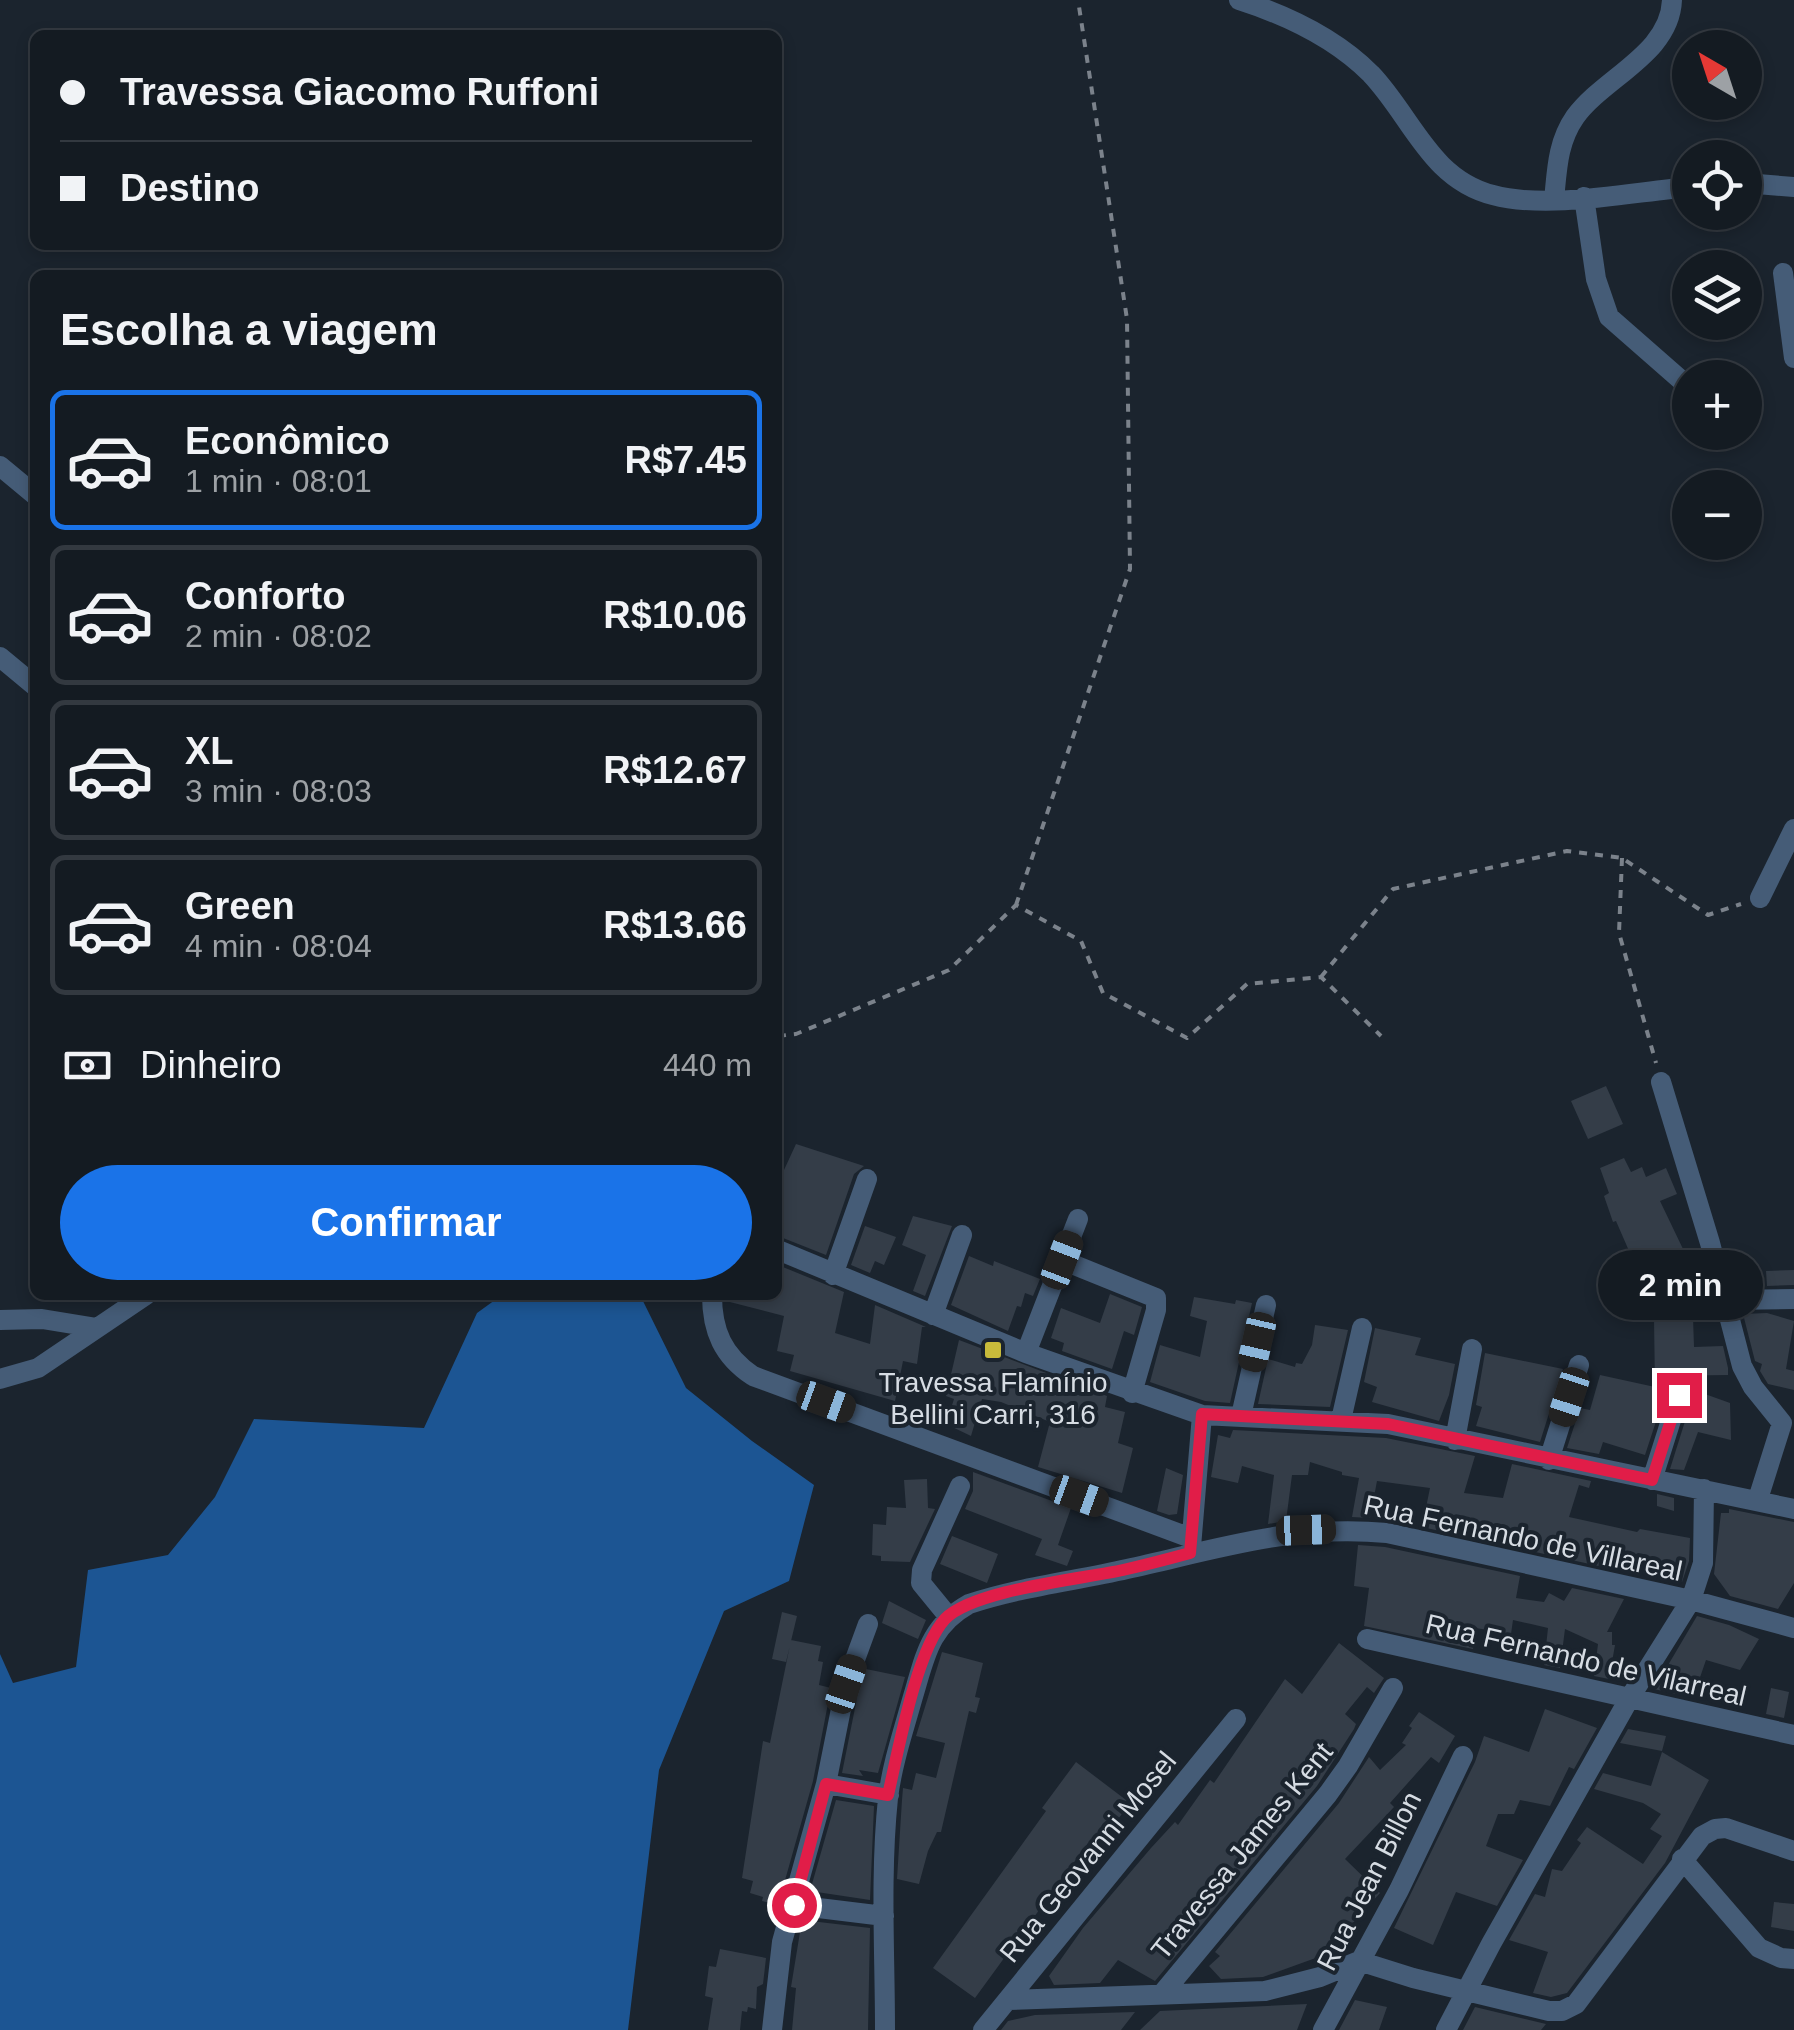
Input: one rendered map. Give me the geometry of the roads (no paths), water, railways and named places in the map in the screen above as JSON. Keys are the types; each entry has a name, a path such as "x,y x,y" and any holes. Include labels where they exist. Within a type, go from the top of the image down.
{"street":[{"path":"1239,0 1294,21 1346,53 1371,75 1445,171 1490,195 1524,202 1672,189"},
{"path":"1554,200 1560,146 1576,116 1664,35 1672,0"},
{"path":"1762,185 1794,188"},
{"path":"1584,197 1596,279 1609,317 1672,372"},
{"path":"1782,273 1794,358"},
{"path":"0,466 30,491"},
{"path":"0,657 30,682"},
{"path":"1760,898 1794,828"},
{"path":"1661,1082 1747,1378 1782,1424 1758,1499"},
{"path":"833,1275 867,1179"},
{"path":"1026,1353 1078,1219"},
{"path":"932,1315 962,1236"},
{"path":"782,1252 1026,1353 1202,1414 1388,1424 1794,1509"},
{"path":"1062,1260 1153,1294 1156,1310 1132,1392"},
{"path":"1726,1300 1794,1298"},
{"path":"0,1379 38,1368 139,1300"},
{"path":"712,1300 712,1313 726,1352 753,1376 1190,1546 1202,1414"},
{"path":"1240,1416 1266,1306"},
{"path":"0,1320 42,1320 97,1328"},
{"path":"1341,1420 1362,1328"},
{"path":"1455,1440 1472,1349"},
{"path":"1549,1460 1579,1365"},
{"path":"1652,1480 1679,1395"},
{"path":"885,2030 888,1795 920,1673 932,1640 948,1616 926,1592 921,1583 922,1570 960,1486"},
{"path":"1446,2030 1629,1700 1690,1600 1703,1564 1704,1490"},
{"name":"Rua Fernando de Villareal","path":"948,1616 990,1597 1128,1569 1190,1546 1341,1529 1387,1533 1690,1600 1794,1628"},
{"path":"772,2030 782,1942 826,1784 846,1684 868,1624"},
{"name":"Rua Fernando de Vilarreal","path":"1366,1639 1794,1735"},
{"name":"Travessa James Kent","path":"1162,1994 1328,1794 1393,1688"},
{"name":"Rua Geovanni Mosel","path":"983,2030 1236,1719"},
{"name":"Rua Jean Billon","path":"1323,2030 1398,1890 1463,1756"},
{"path":"826,1784 888,1795"},
{"path":"1008,2000 1264,1991 1320,1977 1359,1960 1549,2011 1569,2009 1702,1836 1726,1828 1794,1851"},
{"path":"1682,1860 1759,1948 1780,1958 1794,1959"},
{"path":"794,1905 884,1916"}],"place":[{"name":"Travessa Flamínio Bellini Carri, 316","path":"993,1350"}]}
